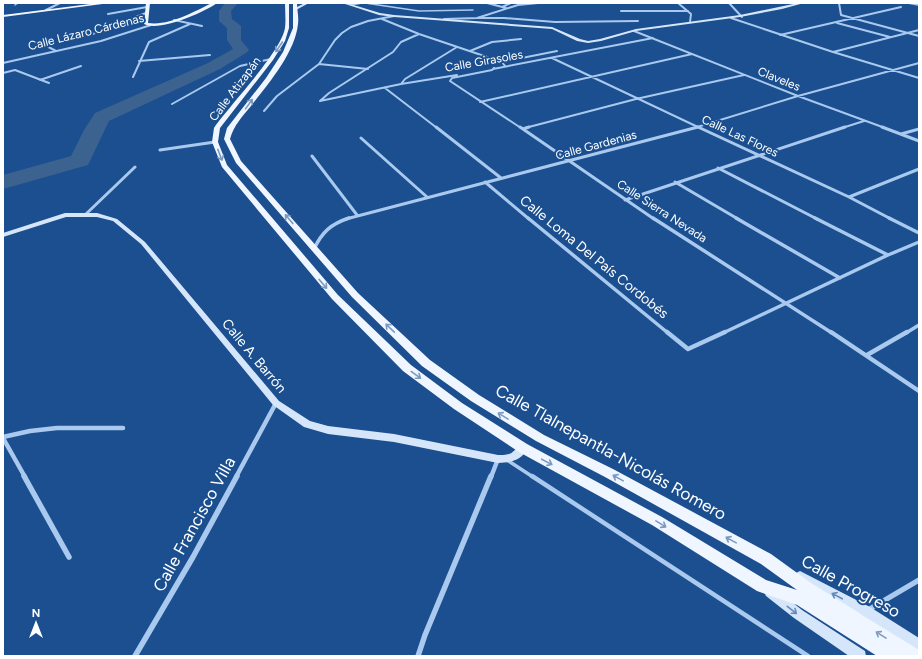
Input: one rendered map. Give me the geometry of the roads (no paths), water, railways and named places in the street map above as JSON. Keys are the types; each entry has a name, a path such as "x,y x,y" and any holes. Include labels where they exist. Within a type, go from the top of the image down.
{"main road":[{"path":"3,16 108,3"},
{"name":"Calle Lázaro Cárdenas","path":"151,26 203,10 216,3"},
{"path":"148,5 146,24 151,26"},
{"name":"Calle Atizapán","path":"287,6 287,28 283,41 271,59 217,128 215,142 224,166 334,297 407,368 458,406 523,448"},
{"name":"Calle Atizapán","path":"295,6 295,28 291,41 280,60 230,128 227,139 238,162 275,202 314,249"},
{"name":"Calle Tlalnepantla-Nicolás Romero","path":"314,249 355,295 426,364 475,398 540,438 609,473 766,559 806,588 914,656"},
{"path":"523,448 657,521 762,586 801,599 892,656"}],"street":[{"path":"46,10 60,3"},
{"path":"295,6 307,3"},
{"path":"344,3 380,14 394,16 552,28 562,30 578,41 588,42 634,30 690,22 742,17 802,3"},
{"path":"487,3 506,8"},
{"path":"501,7 511,3"},
{"path":"477,18 506,8 538,3"},
{"path":"678,3 691,14 690,22"},
{"path":"729,3 742,17"},
{"path":"785,3 788,7"},
{"path":"839,3 841,15 919,36"},
{"path":"909,3 919,5"},
{"path":"108,14 148,5"},
{"path":"780,35 901,7"},
{"path":"621,11 688,11"},
{"path":"90,35 146,13"},
{"path":"264,111 277,96 319,64 335,40 351,27 368,21 394,16"},
{"path":"444,19 504,18 555,22 638,21"},
{"path":"731,18 832,52 919,78"},
{"path":"382,19 419,34 502,62 557,50"},
{"name":"Calle Lázaro Cárdenas","path":"174,20 202,26"},
{"path":"836,22 890,37"},
{"name":"Calle Lázaro Cárdenas","path":"133,77 149,42 159,36 190,24"},
{"name":"Calle Lázaro Cárdenas","path":"3,63 108,39 151,26"},
{"name":"Claveles","path":"634,30 798,96 919,141"},
{"path":"832,52 919,30"},
{"path":"319,64 369,69 393,52 401,42 419,34"},
{"name":"Calle Girasoles","path":"369,69 329,93 320,101 401,84 552,58 653,38"},
{"path":"470,51 492,42 521,39"},
{"path":"39,42 56,51"},
{"path":"401,84 457,47"},
{"path":"480,102 693,54"},
{"path":"139,61 210,55"},
{"name":"Calle Las Flores","path":"552,58 588,77 849,197 919,233"},
{"path":"172,104 240,66 271,59"},
{"path":"502,62 505,66"},
{"name":"Calle Gardenias","path":"314,249 319,237 326,228 333,223 357,215 699,127 798,96 895,71 919,63"},
{"path":"40,80 81,66"},
{"name":"Calle Sierra Nevada","path":"494,68 492,70 450,79 480,102 523,129 624,200 788,303 919,391"},
{"path":"3,73 15,70 49,83"},
{"path":"523,129 636,99 744,74"},
{"path":"385,88 501,178"},
{"path":"624,200 675,182 865,121"},
{"path":"901,135 919,129"},
{"path":"361,138 427,197"},
{"path":"160,150 215,142"},
{"path":"312,156 357,215"},
{"path":"86,214 135,167"},
{"path":"718,168 888,255"},
{"path":"849,197 919,169"},
{"name":"Calle Loma Del País Cordobés","path":"485,182 688,349 788,303"},
{"path":"675,182 840,278"},
{"name":"Calle A. Barrón","path":"3,235 65,215 97,215 115,220 143,243 276,403 307,424 328,430 394,438 502,459"},
{"path":"788,303 888,255 919,242"},
{"path":"866,355 919,325"},
{"name":"Calle Francisco Villa","path":"135,656 193,557 276,403"},
{"path":"69,557 3,438 30,431 57,428 122,428"},
{"path":"418,656 425,635 502,459 517,455 523,448"},
{"name":"Calle Progreso","path":"766,559 866,611 919,645"},
{"path":"866,611 919,580"},
{"path":"762,586 798,614 860,656"}],"lane":[{"path":"351,5 362,3"},
{"path":"365,3 408,10 473,10"},
{"path":"502,459 808,656"}],"waterway":[{"path":"3,182 80,160 94,130 102,117 214,66 241,50 234,40 234,26 226,21 225,11 232,3"}]}
